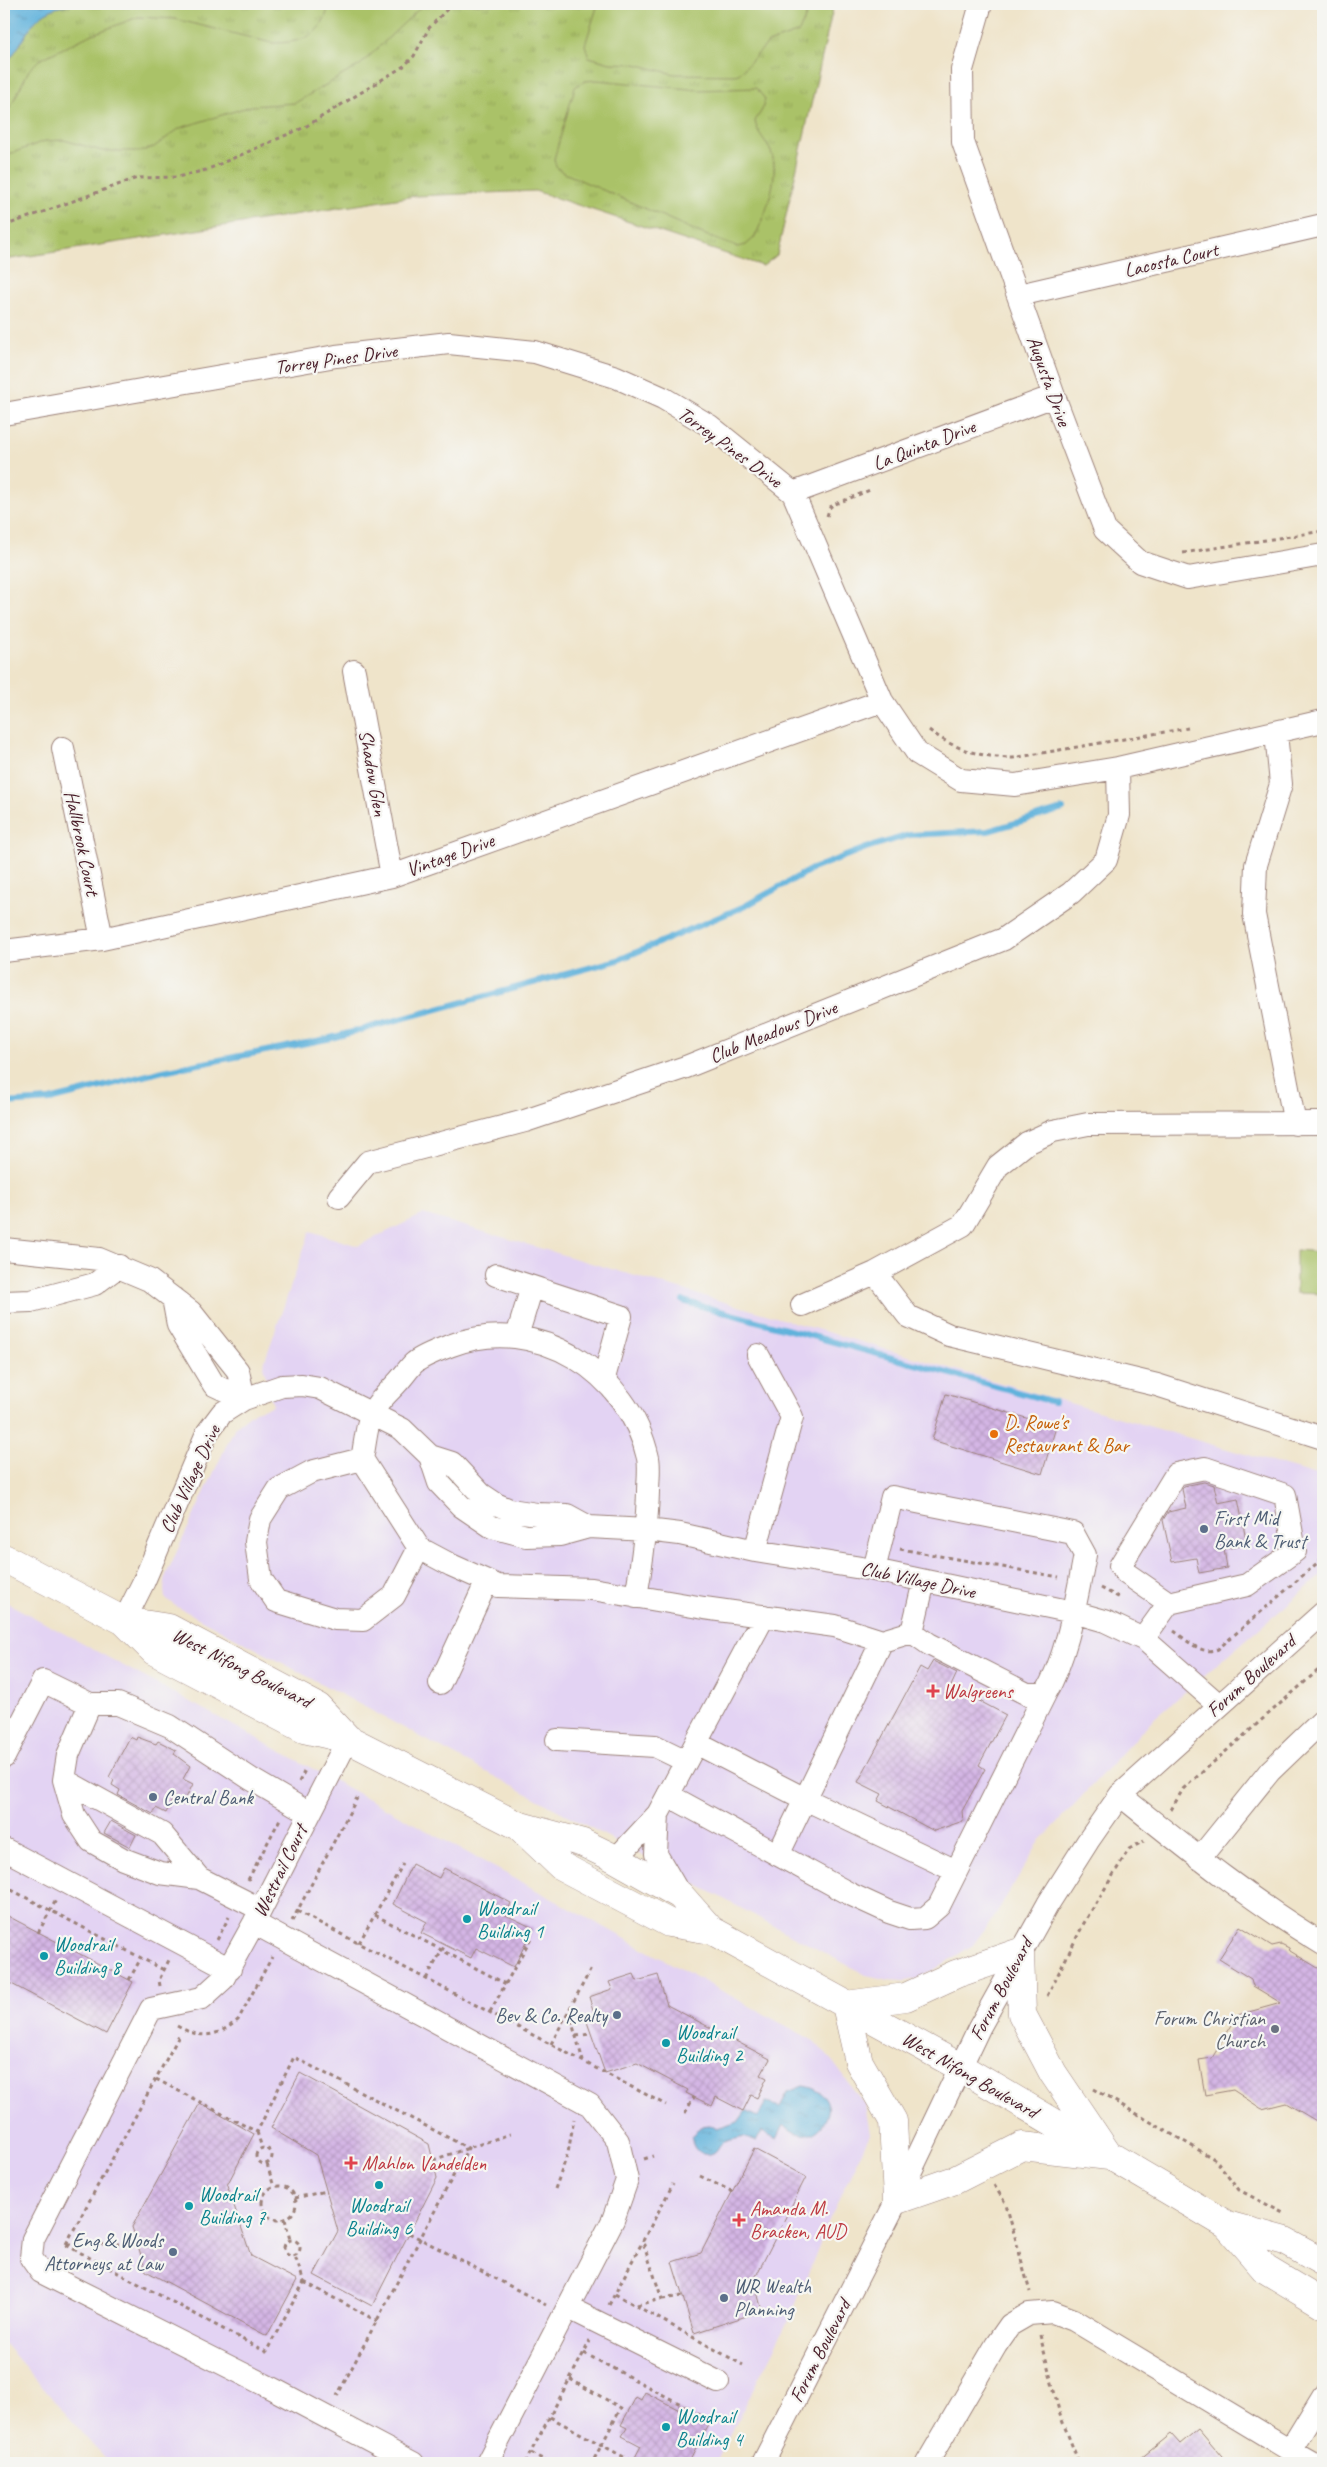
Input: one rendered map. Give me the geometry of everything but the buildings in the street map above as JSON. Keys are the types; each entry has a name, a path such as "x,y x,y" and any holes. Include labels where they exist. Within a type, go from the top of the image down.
{"main road":[{"name":"West Nifong Boulevard","path":"4,1558 124,1621 169,1628 318,1707 348,1738 518,1825 583,1843 616,1859 680,1894 711,1930"},
{"name":"West Nifong Boulevard","path":"518,1825 561,1866 669,1923 711,1930 960,2067 1227,2225 1285,2241 1323,2262"},
{"path":"1020,1952 1022,2014 1053,2073 1109,2156 1022,2146 955,2180 897,2200 893,2121 859,2062 846,2005 906,1997 956,1974 1020,1952"},
{"name":"West Nifong Boulevard","path":"1227,2225 1265,2269 1323,2304"}],"street":[{"name":"Augusta Drive","path":"981,4 962,70 964,142 1054,396 1105,530 1140,562 1188,578 1323,555"},
{"name":"Lacosta Court","path":"1019,295 1323,225"},
{"name":"Torrey Pines Drive","path":"4,414 336,356 449,343 535,352 616,377 663,398 710,426 793,494 882,701 917,753 961,780 1015,785 1118,768 1323,721"},
{"name":"La Quinta Drive","path":"793,494 1054,396"},
{"name":"Shadow Glen","path":"354,671 392,876"},
{"name":"Vintage Drive","path":"4,951 102,939 392,876 882,701"},
{"path":"1276,732 1282,784 1256,865 1254,914 1295,1124"},
{"name":"Hallbrook Court","path":"63,748 102,939"},
{"name":"Club Meadows Drive","path":"339,1197 368,1162 524,1121 686,1067 1004,939 1071,893 1106,860 1119,816 1118,768"},
{"path":"802,1305 875,1273 963,1225 998,1166 1027,1143 1053,1132 1088,1124 1323,1123"},
{"path":"4,1249 99,1259 149,1280 191,1312 238,1371 244,1399"},
{"path":"4,1302 30,1301 95,1284 118,1266"},
{"path":"875,1273 908,1316 949,1335 1157,1385 1323,1438"},
{"path":"496,1275 621,1316 604,1378"},
{"path":"516,1336 532,1287"},
{"path":"636,1597 647,1530 648,1459 629,1411 604,1378 576,1357 547,1344 516,1336 495,1335 464,1340 437,1350 414,1363 371,1414 362,1460 419,1548 498,1586 592,1589 636,1597 836,1626 882,1641 912,1632"},
{"path":"755,1551 792,1417 758,1355"},
{"name":"Club Village Drive","path":"124,1621 144,1581 207,1434 222,1413 244,1399 282,1386 302,1385 320,1388 402,1429 430,1456 439,1483 461,1506 492,1527 526,1536 560,1535 589,1527 680,1534 755,1551 874,1570 1074,1612 1105,1621 1143,1639 1184,1672 1219,1705"},
{"path":"362,1460 311,1472 279,1489 260,1519 256,1542 261,1579 276,1601 335,1619 363,1620 394,1596 419,1548"},
{"path":"1120,1566 1176,1474 1205,1468 1286,1494 1295,1551 1247,1585 1169,1603 1143,1639"},
{"path":"874,1570 892,1497 1073,1533 1086,1555 1120,1566 1126,1574 1169,1603"},
{"path":"668,1794 852,1895 910,1919 925,1918 939,1906 1045,1694 1059,1660 1074,1612 1086,1555"},
{"path":"440,1683 487,1581"},
{"path":"912,1632 924,1581"},
{"name":"Forum Boulevard","path":"763,2463 897,2200 960,2067 1020,1952 1088,1841 1120,1795 1323,1613"},
{"path":"616,1859 658,1814 764,1616"},
{"path":"912,1632 928,1644 1027,1694 1045,1694"},
{"path":"778,1855 882,1641"},
{"path":"4,1758 43,1681 90,1704 118,1704 170,1726 308,1813"},
{"path":"90,1704 68,1755 64,1780 74,1815 91,1841 123,1859 160,1873 199,1878 238,1898 257,1916 590,2105 618,2140 627,2180 613,2220 567,2312 487,2463"},
{"path":"1198,1859 1270,1771 1323,1720"},
{"name":"Westrail Court","path":"348,1738 230,1968 202,1998 151,2009 33,2239 31,2258 41,2272 279,2392 413,2463"},
{"path":"557,1740 655,1746 691,1752 805,1799 956,1871"},
{"path":"64,1780 162,1834 199,1878"},
{"path":"1120,1795 1198,1859 1285,1921 1323,1944"},
{"path":"658,1814 656,1854 680,1894"},
{"path":"4,1849 230,1968"},
{"path":"567,2312 718,2382"},
{"path":"927,2463 996,2345 1010,2325 1030,2314 1053,2312 1074,2320 1313,2463"},
{"path":"1290,2450 1323,2396"}],"path":[{"path":"4,226 137,178 178,177 206,170 304,127 404,66 414,56 429,28 452,4"},
{"path":"829,521 828,512 834,504 871,489"},
{"path":"1176,551 1185,553 1323,531"},
{"path":"924,725 939,737 961,749 991,757 1013,758 1197,726"},
{"path":"1042,2004 1084,1924 1129,1849 1148,1840 1177,1803 1182,1789 1323,1666"},
{"path":"217,1940 306,1770"},
{"path":"359,1943 403,1864"},
{"path":"38,1933 65,1882"},
{"path":"4,1886 164,1970"},
{"path":"297,1911 666,2105"},
{"path":"375,1914 506,1984"},
{"path":"490,2012 532,1936"},
{"path":"426,1979 445,1945"},
{"path":"129,1980 141,1958"},
{"path":"551,2044 592,1967"},
{"path":"569,2011 584,2061"},
{"path":"576,2036 590,2034"},
{"path":"66,2244 179,2036"},
{"path":"256,2132 294,2057 468,2148"},
{"path":"156,2079 256,2132 262,2148"},
{"path":"1092,2087 1216,2160 1239,2190 1290,2217"},
{"path":"685,2113 694,2097"},
{"path":"555,2189 568,2153 574,2119 585,2102"},
{"path":"433,2160 510,2134"},
{"path":"262,2148 268,2148 272,2154 271,2161 267,2164 261,2164 256,2157 262,2148"},
{"path":"337,2396 468,2148"},
{"path":"267,2164 274,2187"},
{"path":"700,2176 733,2192"},
{"path":"274,2187 285,2187 295,2198 294,2212 285,2219 280,2220 269,2217 262,2208 265,2193 274,2187"},
{"path":"295,2198 326,2191"},
{"path":"285,2219 290,2240"},
{"path":"409,2233 567,2312"},
{"path":"290,2240 295,2241 300,2246 299,2253 295,2256 289,2256 285,2252 284,2247 290,2240"},
{"path":"643,2241 662,2299"},
{"path":"66,2244 137,2244"},
{"path":"66,2244 266,2352 304,2282"},
{"path":"295,2256 304,2282 377,2321"},
{"path":"615,2294 743,2365"},
{"path":"636,2306 682,2296"},
{"path":"584,2353 709,2420"},
{"path":"570,2380 621,2408 592,2463"},
{"path":"550,2416 633,2462"},
{"path":"530,2453 550,2463"}],"shaded area":[{"path":"423,1214 1323,1477 1323,1574 1151,1721 1038,1844 997,1912 973,1945 921,1978 905,1981 866,1975 174,1605 165,1598 166,1575 235,1427 255,1411 273,1406 263,1366 310,1231 358,1246"},
{"path":"4,1601 814,2041 833,2062 865,2105 870,2134 830,2218 793,2311 716,2463 109,2463 4,2343"}],"green space":[{"path":"4,4 834,4 777,255 763,266 535,191 415,196 4,260"},
{"path":"329,4 424,4 360,65 295,103 251,106 180,128 154,147 142,151 102,151 64,140 45,141 4,156 4,115 10,108 29,70 39,60 88,36 138,17 175,19 272,43 283,43 310,36 322,24"},
{"path":"598,4 811,4 799,32 768,43 739,74 734,75 674,74 635,64 610,63 589,57 585,45"},
{"path":"597,80 699,90 756,88 765,99 762,110 755,121 771,152 774,161 774,172 767,208 754,238 746,245 737,247 562,172 556,166 554,159 575,87 585,81"},
{"path":"1296,1250 1323,1252 1323,1294 1296,1293"}],"water":[{"path":"4,4 72,4 45,13 37,20 30,27 13,55 4,65"},
{"path":"803,2086 818,2091 826,2100 828,2111 825,2122 818,2130 808,2135 796,2134 784,2125 777,2139 762,2131 756,2142 744,2137 723,2143 714,2152 709,2154 701,2153 693,2145 692,2137 701,2126 710,2125 717,2129 738,2122 746,2111 758,2117 766,2103 780,2107 788,2092"}],"waterway":[{"path":"4,1103 50,1100 163,1071 327,1039 618,960 745,906 812,869 866,848 909,835 988,831 1063,809"},
{"path":"683,1301 1054,1402"}],"place":[{"name":"D. Rowe's Restaurant & Bar","path":"994,1434"},
{"name":"First Mid Bank & Trust","path":"1204,1529"},
{"name":"Walgreens","path":"933,1691"},
{"name":"Central Bank","path":"153,1797"},
{"name":"Woodrail Building 1","path":"467,1919"},
{"name":"Woodrail Building 8","path":"44,1956"},
{"name":"Bev & Co. Realty","path":"617,2015"},
{"name":"Forum Christian Church","path":"1275,2029"},
{"name":"Woodrail Building 2","path":"666,2043"},
{"name":"Mahlon Vandelden","path":"351,2163"},
{"name":"Woodrail Building 6","path":"379,2185"},
{"name":"Woodrail Building 7","path":"189,2206"},
{"name":"Amanda M. Bracken, AUD","path":"739,2220"},
{"name":"Eng & Woods Attorneys at Law","path":"173,2252"},
{"name":"WR Wealth Planning","path":"724,2298"},
{"name":"Woodrail Building 4","path":"666,2427"}]}
